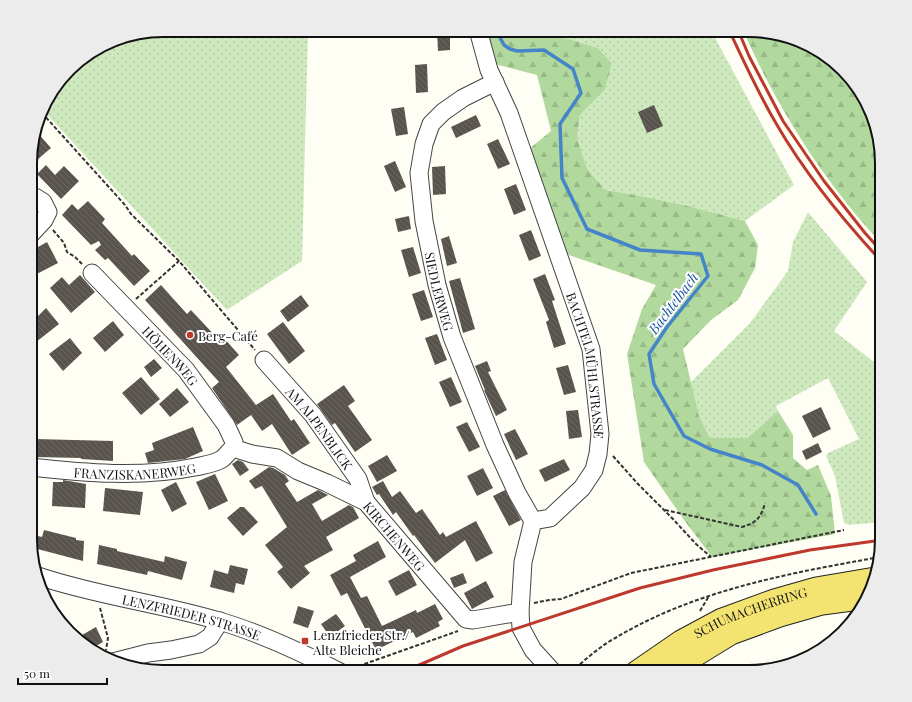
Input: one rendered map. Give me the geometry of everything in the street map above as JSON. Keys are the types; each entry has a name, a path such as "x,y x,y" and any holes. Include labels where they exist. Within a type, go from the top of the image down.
{"main road":[{"name":"SCHUMACHERRING","path":"646,665 681,641 722,619 774,600 816,588 868,579"},
{"name":"SCHUMACHERRING","path":"681,665 731,634 780,616 822,604 859,599"}],"street":[{"name":"BACHTELMÜHLSTRASSE","path":"480,37 489,70 509,113 591,349 600,434 598,454 594,470 582,488 550,518 533,521"},
{"name":"SIEDLERWEG","path":"495,82 463,98 443,112 431,124 424,144 419,173 424,221 437,285 452,337 495,445 517,493 533,521"},
{"path":"37,198 43,202 48,212 44,220 37,228"},
{"name":"HÖHENWEG","path":"92,273 186,370 228,429 234,442 233,448"},
{"name":"AM ALPENBLICK","path":"264,360 313,415 358,479 366,502"},
{"name":"FRANZISKANERWEG","path":"37,468 105,474 140,474 183,469 208,464 222,459 233,448"},
{"name":"KIRCHENWEG","path":"233,448 252,454 277,458 298,471 366,502 466,619"},
{"path":"533,521 523,562 526,608 521,628 533,650 547,665"},
{"name":"LENZFRIEDER STRASSE","path":"43,577 96,593 172,608 220,621 280,643 330,665"},
{"path":"466,619 473,620 526,608"},
{"path":"123,658 199,644 210,636 220,621"}],"path":[{"path":"46,117 125,205 131,214 179,261 264,360"},
{"path":"44,220 64,243 67,252 75,257 92,273"},
{"path":"126,308 179,261"},
{"path":"600,434 610,452 637,484 664,509 696,544 711,557"},
{"path":"664,509 742,527 752,524 762,511 764,503"},
{"path":"526,608 549,600 561,599 631,573 844,530"},
{"path":"580,665 616,637 658,615 710,595 784,576 874,558"},
{"path":"96,593 108,638 116,656"},
{"path":"360,665 462,629 466,619"}],"green space":[{"path":"154,37 308,37 302,261 227,310 47,115 58,93 80,68 100,54 122,44 138,39"},
{"path":"485,37 558,37 598,48 612,63 605,90 580,115 577,138 587,168 605,190 676,203 745,221 758,245 755,268 738,300 711,320 683,349 699,416 710,438 747,438 778,411 793,435 793,458 807,470 818,465 831,496 835,534 712,557 684,520 644,462 627,354 642,309 656,285 566,254 529,149 551,131 537,75 491,63"},
{"path":"558,37 715,37 794,185 745,221 676,203 605,190 587,168 577,138 580,115 605,90 612,63 598,48"},
{"path":"746,37 758,37 782,41 819,58 844,80 854,93 868,122 874,146 875,236 821,170 787,116 756,59"},
{"path":"808,212 867,282 834,331 875,363 875,523 849,525 844,523 835,476 826,456 828,453 859,439 828,378 776,406 778,411 747,438 710,438 699,416 690,383 750,323 788,271 793,242"}],"building":[{"path":"437,37 450,37 450,50 438,51"},
{"path":"427,64 428,92 416,93 415,65"},
{"path":"654,105 663,126 647,133 638,112"},
{"path":"404,107 408,134 396,136 391,109"},
{"path":"476,115 481,126 456,138 451,127"},
{"path":"40,135 51,148 37,160"},
{"path":"498,139 510,164 498,169 487,144"},
{"path":"395,161 406,187 395,192 384,166"},
{"path":"46,165 55,175 64,166 79,181 61,199 37,174"},
{"path":"445,166 446,194 433,195 432,167"},
{"path":"516,184 526,210 514,215 504,189"},
{"path":"88,201 105,219 102,223 132,256 134,254 150,271 134,286 108,258 105,260 95,250 101,245 99,241 91,245 62,215 72,204 78,210"},
{"path":"409,216 411,229 398,232 395,219"},
{"path":"531,230 541,256 529,261 519,235"},
{"path":"449,236 457,263 447,266 441,239"},
{"path":"47,242 58,263 37,274 37,248"},
{"path":"413,247 421,273 409,277 401,250"},
{"path":"545,274 555,300 552,301 566,344 554,348 546,322 549,320 533,279"},
{"path":"80,275 95,292 71,313 50,288 62,277 69,285"},
{"path":"460,278 475,329 463,333 449,281"},
{"path":"161,285 187,314 191,310 219,340 223,337 239,355 226,367 256,405 273,394 291,421 294,419 310,443 292,455 272,424 262,431 251,415 237,425 212,388 219,382 145,300"},
{"path":"424,290 433,317 421,321 412,294"},
{"path":"301,295 309,306 288,322 280,311"},
{"path":"46,308 59,324 37,341 37,317"},
{"path":"113,321 124,335 105,352 93,338"},
{"path":"283,322 305,351 289,364 267,334"},
{"path":"437,334 447,360 435,365 425,338"},
{"path":"70,338 82,353 63,371 49,354"},
{"path":"154,359 162,368 151,377 144,367"},
{"path":"487,361 491,371 488,372 507,410 496,416 475,366"},
{"path":"568,365 576,392 564,395 556,368"},
{"path":"141,377 160,399 141,415 122,393"},
{"path":"451,377 462,402 450,407 439,382"},
{"path":"344,385 355,401 348,406 372,440 355,452 335,423 332,425 317,404"},
{"path":"177,388 189,402 170,417 159,404"},
{"path":"821,407 831,429 813,438 802,416"},
{"path":"578,410 582,437 569,439 566,411"},
{"path":"467,422 480,447 469,452 456,427"},
{"path":"193,427 203,451 185,459 148,463 145,453 154,450 152,443"},
{"path":"515,429 528,454 516,460 504,434"},
{"path":"37,439 113,441 113,461 81,458 37,457"},
{"path":"818,443 822,452 806,460 802,451"},
{"path":"387,455 397,471 377,482 368,466"},
{"path":"564,459 570,470 545,482 539,470"},
{"path":"238,460 243,462 249,470 240,476 232,464"},
{"path":"269,467 285,475 289,481 285,484 297,502 318,490 328,495 312,504 322,521 349,505 353,507 359,518 326,537 333,550 304,566 310,573 291,589 277,572 283,567 265,545 287,527 262,486 264,485 255,489 249,481"},
{"path":"483,468 493,488 477,496 467,476"},
{"path":"215,474 228,501 209,510 196,482"},
{"path":"63,480 86,484 85,508 52,506 53,482 63,482"},
{"path":"383,481 392,497 400,491 416,513 422,509 440,535 443,532 446,537 476,521 493,553 476,562 465,540 435,563 396,512 393,515 379,494 377,495 372,487"},
{"path":"176,482 187,504 172,512 161,490"},
{"path":"105,488 143,492 140,515 103,511"},
{"path":"505,490 521,520 509,526 493,496"},
{"path":"240,507 244,507 258,522 243,536 227,518"},
{"path":"44,530 84,541 83,561 37,549 37,536 42,537"},
{"path":"378,541 386,557 350,577 361,598 367,596 382,626 416,610 417,613 435,604 443,619 438,622 440,626 416,638 413,632 376,650 347,593 341,596 330,575 356,561 353,555"},
{"path":"99,545 117,549 117,551 164,562 165,556 187,562 182,580 148,571 147,575 97,564"},
{"path":"230,565 248,569 244,585 236,583 234,593 210,587 214,570 228,574"},
{"path":"409,570 417,585 396,596 388,581"},
{"path":"463,573 467,583 454,588 450,578"},
{"path":"486,581 494,597 472,609 464,593"},
{"path":"298,606 314,611 308,628 293,623"},
{"path":"336,614 345,626 330,637 321,624"},
{"path":"96,627 103,642 96,646 82,635"}],"waterway":[{"name":"Bachtelbach","path":"500,37 504,45 510,49 517,51 544,50 573,69 581,93 560,124 562,178 587,229 640,250 701,254 708,276 667,327 649,354 654,384 684,436 710,449 762,465 798,485 816,514"}],"railway":[{"path":"732,37 764,102 788,144 839,213 875,254"},
{"path":"741,37 749,56 783,121 824,181 875,244"},
{"path":"419,665 463,646 640,588 713,570 810,550 875,541"}],"place":[{"name":"Berg-Café","path":"190,335"},
{"name":"Lenzfrieder Str./ Alte Bleiche","path":"305,641"}]}
